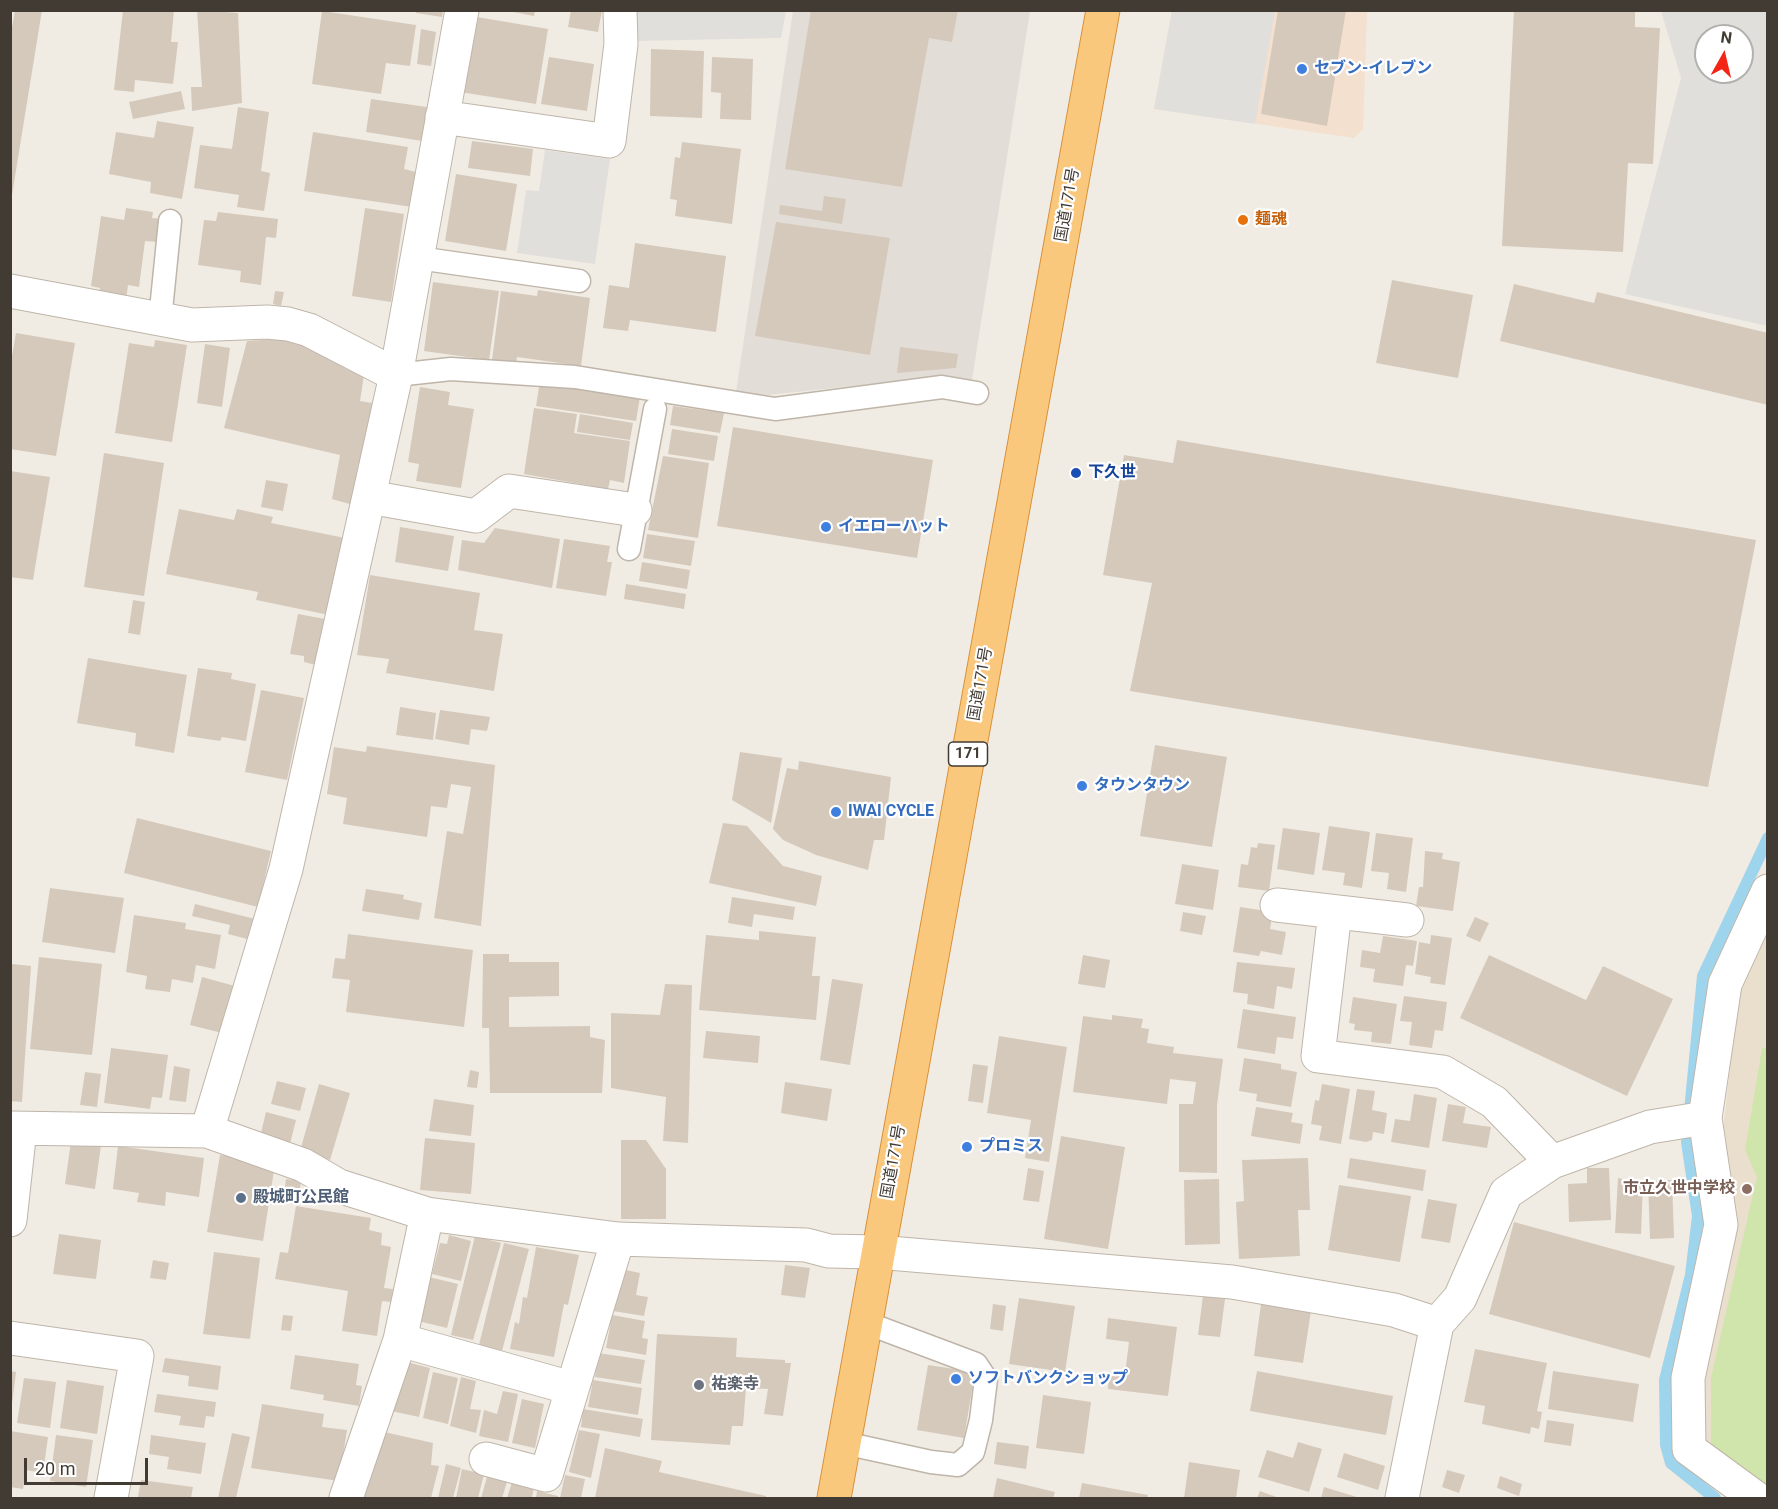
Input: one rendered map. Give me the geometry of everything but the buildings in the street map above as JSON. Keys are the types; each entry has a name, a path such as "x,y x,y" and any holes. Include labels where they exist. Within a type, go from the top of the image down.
{"highway":[{"name":"国道171号","path":"834,1498 1103,10"}],"street":[{"path":"207,1131 286,869 396,375 462,10"},
{"path":"442,117 609,141 621,44 620,10"},
{"path":"10,291 192,325 267,322 288,324 309,330 396,375"},
{"path":"369,497 476,516 509,491 635,510"},
{"path":"1756,1498 1689,1449 1688,1378 1721,1226 1705,1118 1725,984 1767,891"},
{"path":"1277,905 1407,920"},
{"path":"1335,912 1318,1056 1443,1072 1494,1102 1552,1162"},
{"path":"1402,1498 1437,1324 1460,1298 1506,1192 1552,1162 1650,1127 1705,1118"},
{"path":"10,1220 15,1129 207,1131 303,1165 339,1186 427,1214 618,1239 806,1245 829,1251 877,1252 1232,1282 1394,1310 1437,1324"},
{"path":"346,1498 400,1340 427,1214"},
{"path":"486,1459 546,1475 618,1239"},
{"path":"10,1338 137,1356 111,1498"},
{"path":"400,1340 571,1388"}],"lane":[{"path":"160,320 170,221"},
{"path":"417,258 579,281"},
{"path":"396,375 450,369 575,377 775,409 942,387 977,393"},
{"path":"629,549 655,409"},
{"path":"844,1443 931,1462 958,1465 973,1452 980,1428 986,1379 976,1364 864,1322"}],"shaded area":[{"path":"1172,10 1275,11 1255,124 1154,109"},
{"path":"634,11 786,11 781,38 637,41"},
{"path":"793,11 1030,11 972,380 947,376 768,395 736,392"},
{"path":"1172,11 1367,11 1363,129 1354,138 1154,109"},
{"path":"1661,11 1767,11 1767,326 1625,294 1681,78"},
{"path":"545,150 610,159 595,264 517,253 526,190 539,191"},
{"name":"市立久世中学校","path":"1767,925 1767,1497 1697,1445 1721,1149 1738,993"}],"green space":[{"path":"1762,1048 1767,1049 1767,1488 1711,1448 1711,1377 1757,1177 1745,1150"}],"waterway":[{"path":"1715,1498 1671,1463 1666,1445 1665,1380 1691,1275 1698,1216 1687,1142 1703,976 1768,838"}],"place":[{"name":"セブン-イレブン","path":"1302,69"},
{"name":"麺魂","path":"1243,220"},
{"name":"下久世","path":"1076,473"},
{"name":"イエローハット","path":"826,527"},
{"name":"タウンタウン","path":"1082,786"},
{"name":"IWAI CYCLE","path":"836,812"},
{"name":"プロミス","path":"967,1147"},
{"name":"市立久世中学校","path":"1747,1189"},
{"name":"殿城町公民館","path":"241,1198"},
{"name":"ソフトバンクショップ","path":"956,1379"},
{"name":"祐楽寺","path":"699,1385"}]}
